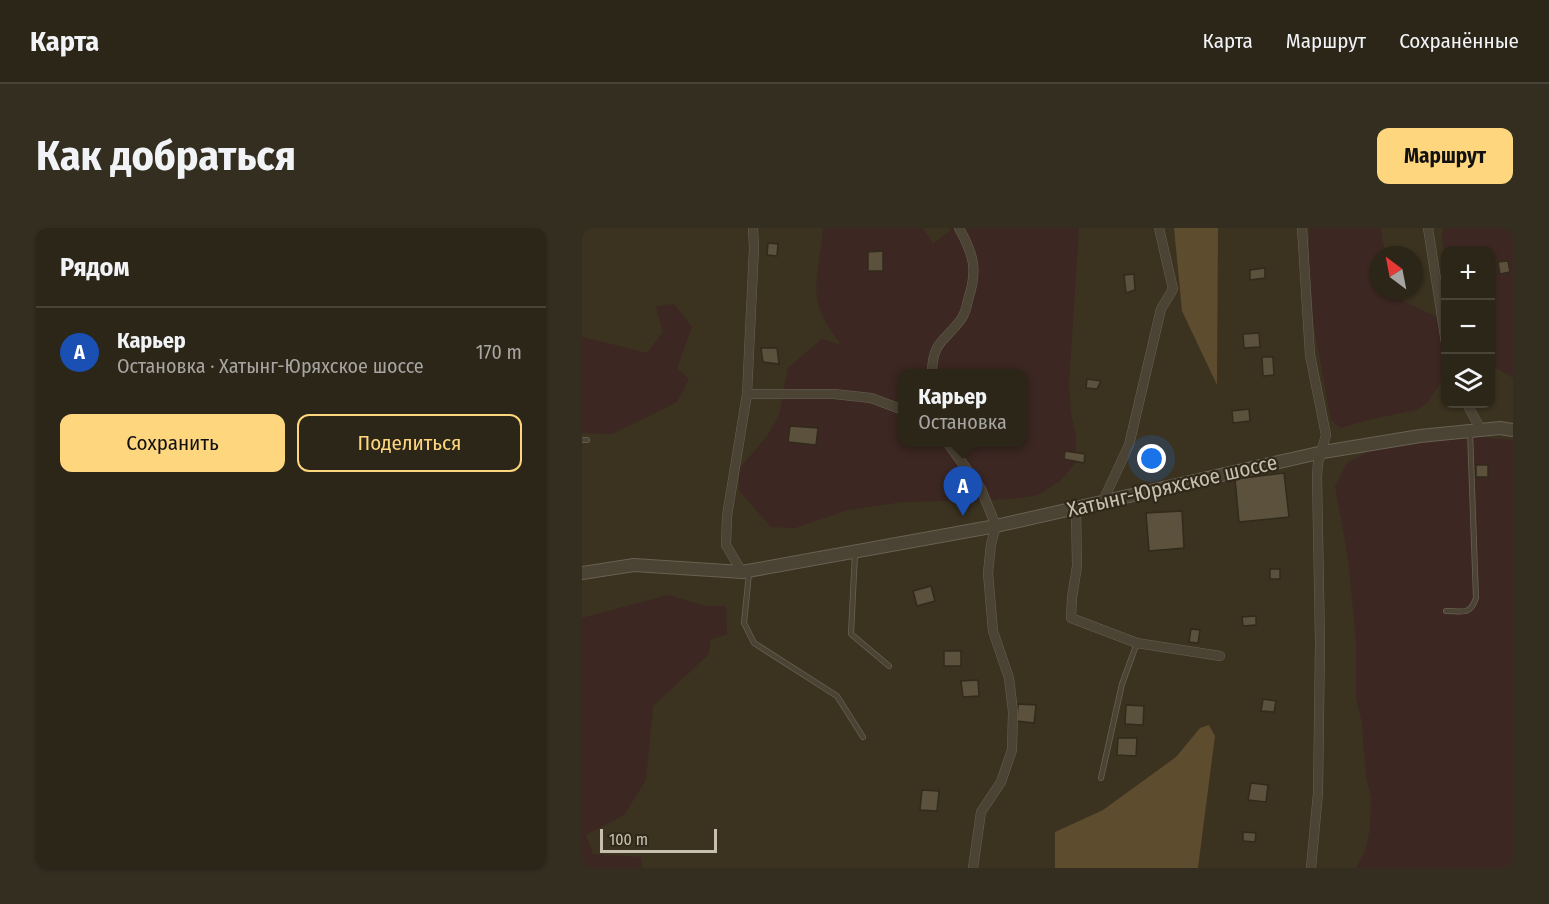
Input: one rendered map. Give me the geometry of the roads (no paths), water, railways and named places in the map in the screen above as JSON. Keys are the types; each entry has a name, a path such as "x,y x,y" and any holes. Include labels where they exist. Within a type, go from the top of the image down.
{"street":[{"path":"745,571 726,545 727,516 747,394 753,228"},
{"path":"932,369 932,357 940,341 963,317 975,280 970,248 959,228"},
{"path":"1101,503 1129,445 1161,309 1173,289 1159,228"},
{"path":"1302,228 1310,355 1326,435 1318,463 1317,476 1320,642 1318,793 1311,868"},
{"path":"1428,228 1441,311"},
{"path":"747,394 834,394 872,398 898,408"},
{"path":"1468,408 1476,430"},
{"name":"Хатынг-Юряхское шоссе","path":"582,573 634,565 745,571 996,526 1323,452 1420,436 1476,430 1513,430"},
{"path":"951,447 981,489 996,526 991,544 988,573 993,631 1009,678 1013,712 1012,750 1001,782 981,812 973,868"},
{"path":"1076,509 1077,566 1071,598 1071,618 1137,644 1220,657"}],"lane":[{"path":"1446,611 1467,612 1473,608 1476,598 1476,430"},
{"path":"855,553 851,634 889,666"},
{"path":"745,571 744,623 754,643 837,696 862,736"},
{"path":"1101,778 1122,684 1137,644"}],"place":[{"name":"Карьер","path":"963,516"}]}
